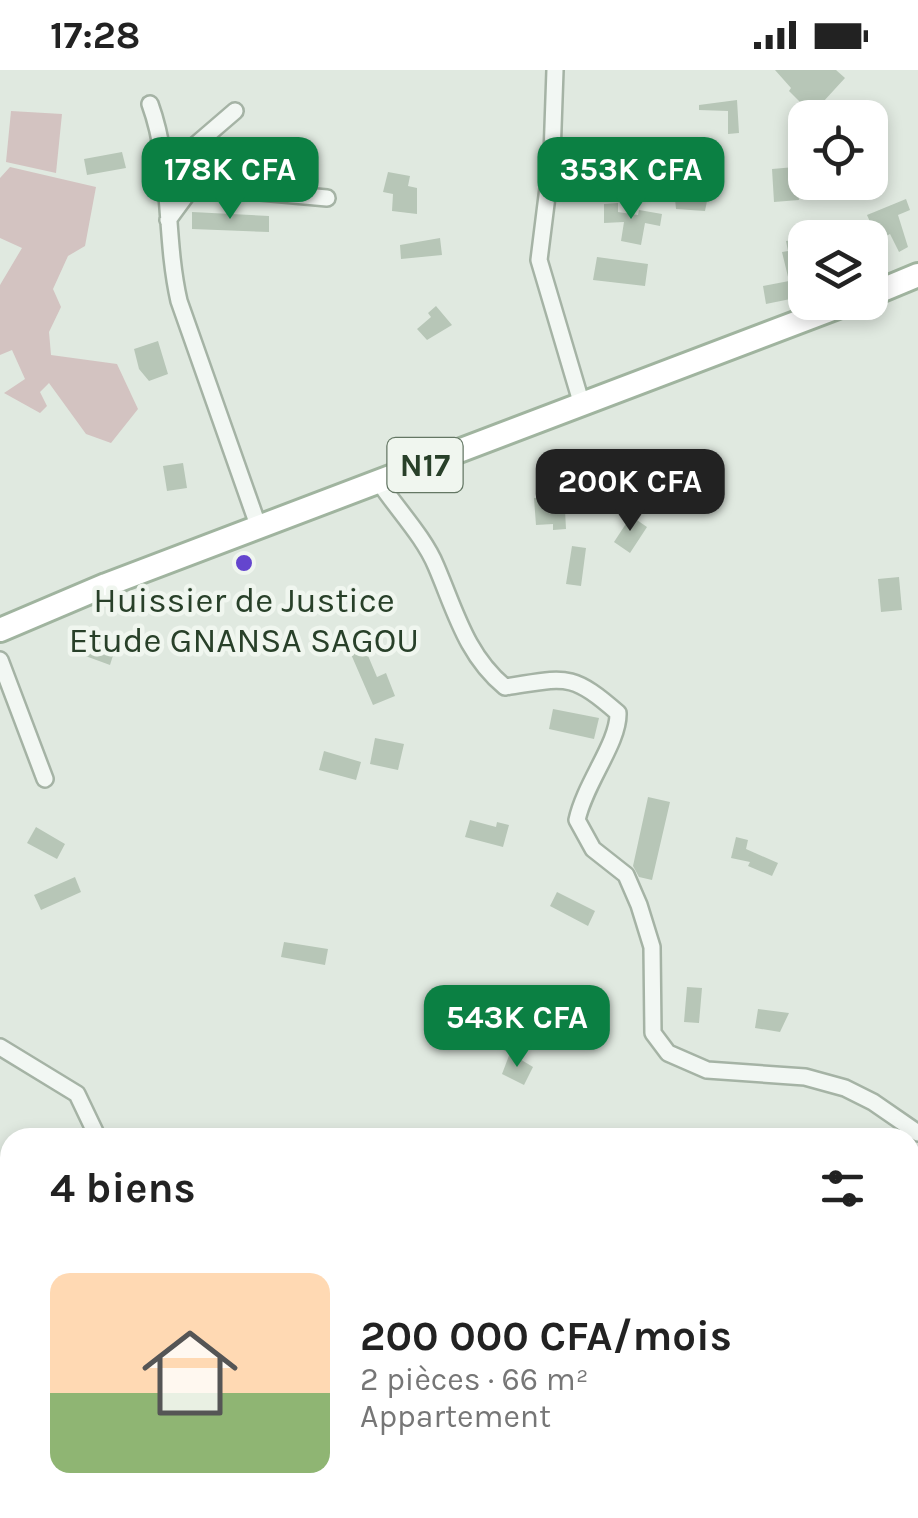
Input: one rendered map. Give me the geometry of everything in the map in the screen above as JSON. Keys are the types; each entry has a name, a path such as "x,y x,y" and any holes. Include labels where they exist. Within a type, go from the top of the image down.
{"main road":[{"path":"888,286 918,274"},
{"name":"N17","path":"0,630 804,320"}],"street":[{"path":"554,70 552,156 538,260 582,405"},
{"path":"150,104 163,140 170,263 179,301 259,528"},
{"path":"193,186 181,164 185,154 235,111"},
{"path":"168,220 193,186"},
{"path":"193,186 327,198"},
{"path":"379,482 436,564 447,602 484,670 505,686 556,677 587,686 618,713 619,728 582,794 577,820 593,849 626,875 639,905 652,946 653,1034 668,1053 707,1070 804,1077 845,1088 911,1128"},
{"path":"0,660 45,779"},
{"path":"0,1047 77,1094 93,1128"}],"shaded area":[{"path":"11,111 62,114 56,173 6,162"},
{"path":"10,167 96,187 85,246 68,256 53,289 61,307 49,332 51,355 117,364 138,409 111,443 86,434 49,383 40,392 47,406 40,413 4,393 25,379 12,350 0,355 0,285 22,248 0,238 0,178"}],"building":[{"path":"775,70 836,70 845,78 825,100 798,100 789,91 791,88"},
{"path":"737,100 739,133 728,134 728,111 699,110 699,105"},
{"path":"122,152 126,168 87,175 84,159"},
{"path":"788,168 788,200 799,200 774,202 772,169"},
{"path":"388,172 410,176 408,186 417,188 417,214 392,211 393,194 383,192"},
{"path":"674,189 708,196 705,211 676,209"},
{"path":"906,199 910,210 898,215 908,247 899,252 888,235 888,220 869,220 867,215"},
{"path":"618,203 618,212 662,214 660,226 645,223 641,245 621,241 624,222 604,223 604,204"},
{"path":"192,212 269,216 269,232 192,229"},
{"path":"440,238 442,255 401,259 400,245"},
{"path":"788,251 788,277 782,252"},
{"path":"597,257 648,264 645,286 593,280"},
{"path":"788,281 788,299 766,304 763,286"},
{"path":"436,306 452,325 427,340 417,329 431,317 428,313"},
{"path":"158,341 168,374 149,381 139,369 134,349"},
{"path":"183,463 187,488 167,491 163,466"},
{"path":"598,481 618,494 608,509 600,503 596,509 584,501"},
{"path":"564,490 566,529 553,530 553,524 536,525 534,498 551,497 551,491"},
{"path":"631,516 647,527 630,553 614,542"},
{"path":"572,546 586,548 581,586 566,584"},
{"path":"899,577 902,610 881,612 878,579"},
{"path":"86,635 116,646 110,665 80,654"},
{"path":"361,639 377,677 386,673 395,696 373,705 347,645"},
{"path":"553,709 599,718 594,739 549,729"},
{"path":"375,738 404,744 398,770 370,764"},
{"path":"324,751 361,762 356,780 319,770"},
{"path":"648,797 670,802 652,880 639,877 633,866"},
{"path":"470,820 496,827 497,822 509,825 503,847 465,837"},
{"path":"36,827 65,844 57,859 27,843"},
{"path":"736,837 748,840 746,849 778,863 772,876 748,866 750,862 731,858"},
{"path":"75,877 81,892 41,910 34,895"},
{"path":"557,892 595,911 588,926 550,906"},
{"path":"284,942 328,949 325,965 281,957"},
{"path":"687,987 702,988 699,1023 684,1022"},
{"path":"513,1005 530,1014 510,1053 492,1045"},
{"path":"758,1009 789,1013 780,1032 755,1028"},
{"path":"510,1053 533,1067 524,1085 502,1074"}],"place":[{"name":"Huissier de Justice Etude GNANSA SAGOU","path":"244,563"}]}
